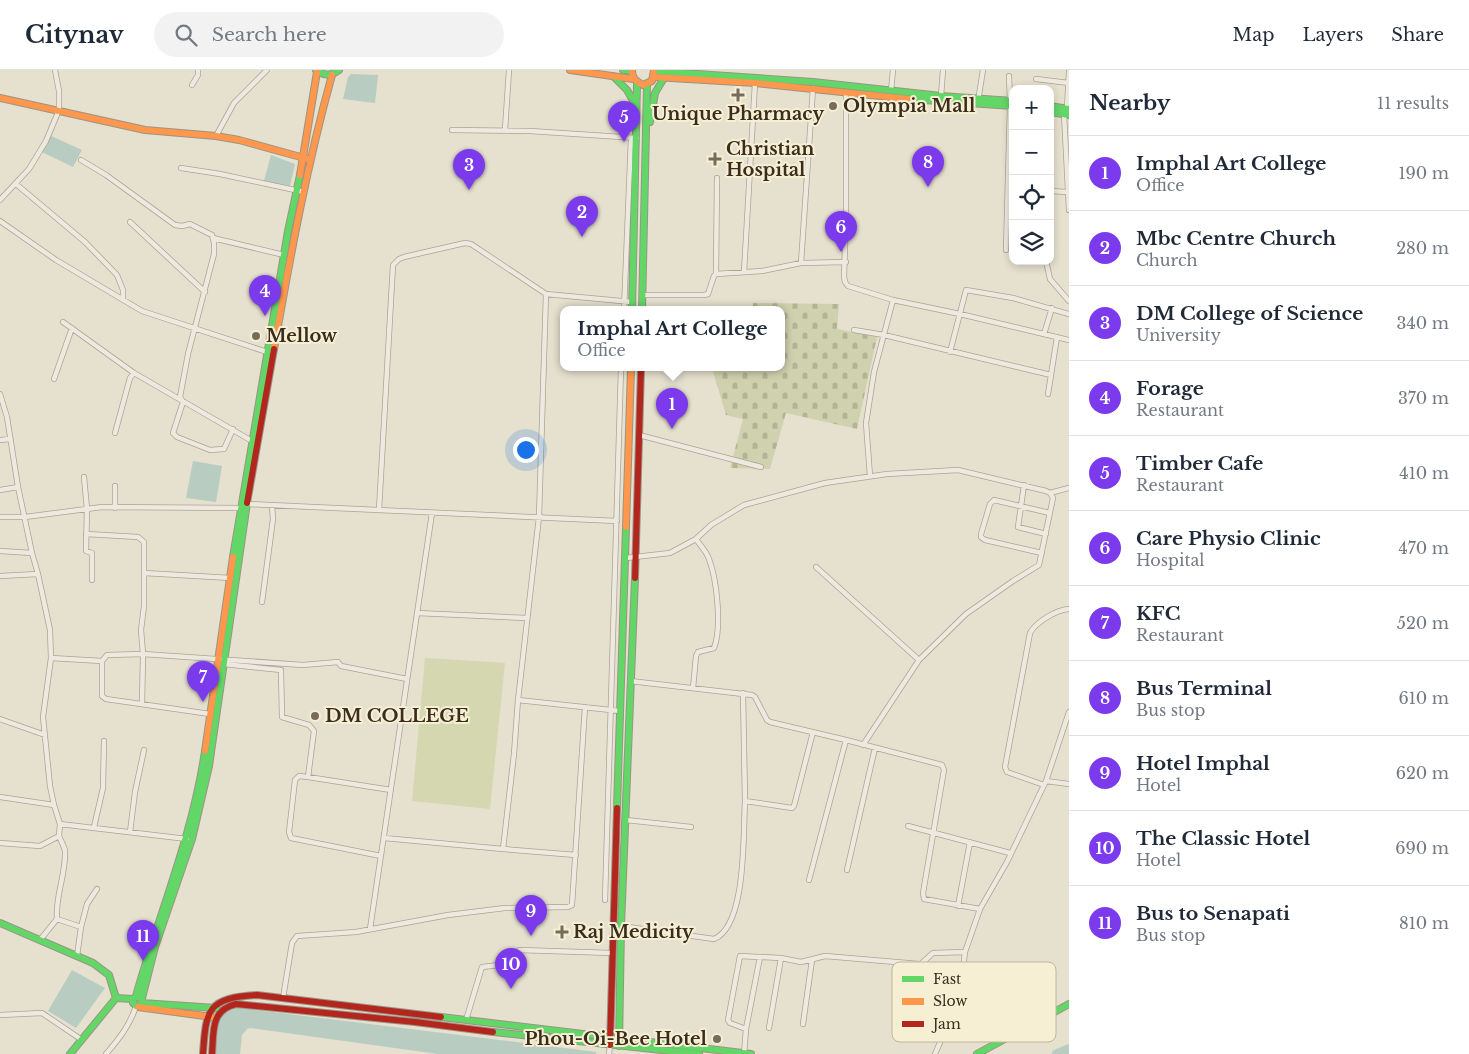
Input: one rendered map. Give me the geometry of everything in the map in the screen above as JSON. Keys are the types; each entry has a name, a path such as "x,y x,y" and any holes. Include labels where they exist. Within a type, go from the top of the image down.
{"main road":[{"path":"137,1002 189,839 206,764 252,441 304,192 317,71 326,76 332,75 339,70"},
{"path":"570,70 614,76 647,84"},
{"path":"623,70 632,71 635,81 637,108 634,138 632,306"},
{"path":"654,73 664,78 755,83 846,92 891,91 978,102"},
{"path":"654,73 738,73 874,92 978,102 1009,103"},
{"path":"642,306 647,84 654,73"},
{"path":"206,764 210,714 222,661 231,578 271,353 284,255 296,191 308,159 332,75"},
{"path":"614,76 627,90 637,108"},
{"path":"646,138 651,121 654,93 664,78"},
{"path":"0,98 146,130 216,136 308,159"},
{"path":"1054,107 1067,111"},
{"path":"1054,112 1067,111"},
{"path":"610,1045 631,371"},
{"path":"619,1046 621,926 641,371"},
{"path":"618,778 627,778"},
{"path":"0,923 93,964 109,975 116,998"},
{"path":"203,1054 207,1016 210,1008 220,1000 229,997 257,995 746,1054"},
{"path":"116,998 216,1018"},
{"path":"70,1054 116,998"},
{"path":"137,1002 221,1009 236,1004 248,1004 699,1054"},
{"path":"1056,1011 1069,1004"},
{"path":"212,1054 216,1018 221,1009"},
{"path":"977,1054 999,1042"}],"street":[{"path":"0,200 29,169 46,141 58,110 59,91 55,70"},
{"path":"192,85 198,75 198,70"},
{"path":"216,136 234,103 266,70"},
{"path":"505,130 509,70"},
{"path":"891,91 893,70"},
{"path":"941,96 943,70"},
{"path":"978,102 983,70"},
{"path":"1069,72 1067,90 1067,192 1069,210"},
{"path":"1009,76 1010,85"},
{"path":"1036,79 1068,83"},
{"path":"744,272 755,83"},
{"path":"801,263 813,88"},
{"path":"846,92 846,262 844,277 848,286 893,300 1069,340"},
{"path":"452,130 505,130 634,138 624,306"},
{"path":"1006,250 1010,130"},
{"path":"750,152 769,152"},
{"path":"80,160 106,175 175,225 190,224 208,232 213,238 214,254 188,354 180,397 183,402 173,433 177,437 210,450 224,449 232,429"},
{"path":"181,168 220,174 304,192"},
{"path":"642,295 708,294 716,274 717,178"},
{"path":"16,184 85,242 117,276 123,290 123,299"},
{"path":"1054,191 1067,192"},
{"path":"0,220 56,260 151,315 271,353"},
{"path":"130,222 205,292"},
{"path":"213,238 284,255"},
{"path":"379,510 392,289 396,261 404,257 468,243 546,294 632,302"},
{"path":"716,274 762,271 801,263 846,262"},
{"path":"1047,265 1050,279 1069,301"},
{"path":"950,352 964,292 968,290 1014,298 1069,314"},
{"path":"503,849 539,517 546,294"},
{"path":"870,476 866,423 874,372 893,300"},
{"path":"1044,334 1052,308"},
{"path":"63,322 134,373 252,441"},
{"path":"54,379 72,328"},
{"path":"854,330 884,335 1050,375"},
{"path":"1048,394 1057,337"},
{"path":"605,900 621,371"},
{"path":"115,433 130,378 134,373"},
{"path":"0,394 7,417 24,517 50,630 51,658 44,717 45,734 50,786 60,824 59,836 65,850 63,875 55,904 57,918 40,940"},
{"path":"639,435 761,467"},
{"path":"0,440 10,439"},
{"path":"626,558 670,553 696,539 711,525 744,505 825,483 870,476 958,470 1050,493 1069,488"},
{"path":"84,477 87,509 86,551 92,553 92,580"},
{"path":"1024,485 1018,528 1046,534"},
{"path":"114,486 114,508"},
{"path":"0,490 18,487"},
{"path":"863,745 919,660 966,614 1038,566 1053,498 1050,493"},
{"path":"1042,553 985,540 981,537 992,501 995,500 1050,513"},
{"path":"262,602 273,518 272,506"},
{"path":"0,517 24,517 87,509 272,506 617,521"},
{"path":"370,929 432,513"},
{"path":"86,534 138,537 144,542 144,606 140,630 143,654 142,704"},
{"path":"693,688 696,656 698,652 715,647 718,621 710,560 696,539"},
{"path":"0,551 32,553"},
{"path":"816,567 919,660"},
{"path":"144,573 231,578"},
{"path":"0,576 38,574"},
{"path":"1069,609 1063,610 1036,624 1030,633 1005,766 1007,772 1045,783 1069,784"},
{"path":"417,612 528,618"},
{"path":"210,714 106,699 102,696 102,661 107,655 143,654 222,661 303,665 338,662 341,666 407,679"},
{"path":"51,658 102,661"},
{"path":"222,661 281,670 282,717 309,725 314,731 308,777"},
{"path":"630,681 743,693 754,696 768,721 944,766 923,893 924,899 980,909"},
{"path":"621,926 714,939 723,933 734,911 742,874 744,801 743,693"},
{"path":"518,700 620,711"},
{"path":"283,998 292,943 297,936 345,934 448,915 504,908 568,907 572,903 585,707"},
{"path":"964,962 965,952 980,909 1045,783 1069,712"},
{"path":"0,719 45,734"},
{"path":"744,801 792,808 794,806 813,732"},
{"path":"809,880 846,740"},
{"path":"94,827 103,788 104,741"},
{"path":"847,870 875,748"},
{"path":"130,832 144,750"},
{"path":"381,856 291,838 288,832 295,780 299,776 391,790"},
{"path":"0,797 54,805"},
{"path":"626,820 691,828"},
{"path":"60,824 189,839"},
{"path":"908,826 1010,853"},
{"path":"0,843 40,846 59,836"},
{"path":"384,838 576,855"},
{"path":"958,906 970,842"},
{"path":"77,956 81,927 87,904 97,889"},
{"path":"57,918 81,927"},
{"path":"466,1020 482,967 508,964 519,950 612,953"},
{"path":"923,962 933,953 965,952"},
{"path":"746,1029 728,1021 738,958 740,956 781,958 801,962 825,956 896,962"},
{"path":"746,1054 746,1029 760,957"},
{"path":"769,1028 781,958"},
{"path":"802,1024 812,960"},
{"path":"106,1054 122,1035 133,1015 137,1002"},
{"path":"0,1015 42,1013 82,1040"},
{"path":"934,1054 940,1042"},
{"path":"609,1054 610,1045"}],"green space":[{"path":"753,303 839,304 837,329 877,337 857,429 786,413 770,469 730,468 743,419 726,415 713,371 785,371 785,306 753,306"},
{"path":"425,658 505,663 490,809 412,801"}],"shaded area":[{"path":"351,74 378,75 375,103 343,99 348,77"},
{"path":"51,136 82,150 73,167 42,152"},
{"path":"271,155 295,164 290,186 264,181"},
{"path":"193,461 222,466 216,502 186,498"},
{"path":"72,970 105,988 76,1028 48,1011"},
{"path":"232,1008 596,1052 596,1054 438,1054 250,1028 242,1035 240,1054 215,1054 219,1018 224,1012"}],"waterway":[{"path":"1057,1054 1069,1049"}],"traffic: fast":[{"path":"316,70 328,74 339,70"},
{"path":"623,70 632,71"},
{"path":"654,71 813,82 941,96 1009,101"},
{"path":"614,77 627,90 636,106"},
{"path":"650,122 655,93 664,78"},
{"path":"632,306 637,84"},
{"path":"642,306 647,85"},
{"path":"909,99 1009,106"},
{"path":"1054,107 1069,109"},
{"path":"1054,113 1069,115"},
{"path":"233,557 288,231 300,175"},
{"path":"142,998 155,947 192,839 209,766 247,503"},
{"path":"617,808 626,527"},
{"path":"619,1046 621,926 635,578"},
{"path":"136,996 184,844 200,782 205,751"},
{"path":"0,923 93,963 109,975 116,998"},
{"path":"70,1054 116,998 133,999 138,996 142,998 142,1003 136,1006 133,1003 133,999"},
{"path":"142,1003 216,1008"},
{"path":"1056,1011 1069,1004"},
{"path":"441,1017 751,1054"},
{"path":"493,1032 699,1054"},
{"path":"977,1054 999,1042"}],"traffic: slow":[{"path":"570,70 633,79"},
{"path":"632,70 635,79 643,85 652,81 654,70"},
{"path":"300,175 317,72"},
{"path":"274,349 300,211 332,75"},
{"path":"654,77 755,83 909,99"},
{"path":"0,98 145,130 216,136 239,140 308,159"},
{"path":"626,527 631,371"},
{"path":"205,751 233,557"},
{"path":"138,1007 212,1017"}],"traffic: jam":[{"path":"247,503 274,349"},
{"path":"635,578 641,371"},
{"path":"610,1045 617,808"},
{"path":"203,1054 208,1016 213,1008 228,999 257,995 441,1017"},
{"path":"212,1054 215,1023 222,1011 236,1004 493,1032"}],"place":[{"name":"Unique Pharmacy","path":"738,95"},
{"name":"Olympia Mall","path":"833,106"},
{"name":"Timber Cafe","path":"624,142"},
{"name":"Christian Hospital","path":"715,159"},
{"name":"Bus Terminal","path":"928,187"},
{"name":"DM College of Science","path":"469,190"},
{"name":"Mbc Centre Church","path":"582,237"},
{"name":"Care Physio Clinic","path":"841,252"},
{"name":"Forage","path":"265,316"},
{"name":"Mellow","path":"256,336"},
{"name":"Imphal Art College","path":"672,429"},
{"name":"KFC","path":"203,702"},
{"name":"DM COLLEGE","path":"315,716"},
{"name":"Raj Medicity","path":"562,932"},
{"name":"Hotel Imphal","path":"531,936"},
{"name":"Bus to Senapati","path":"143,961"},
{"name":"The Classic Hotel","path":"511,989"},
{"name":"Phou-Oi-Bee Hotel","path":"717,1039"}]}
